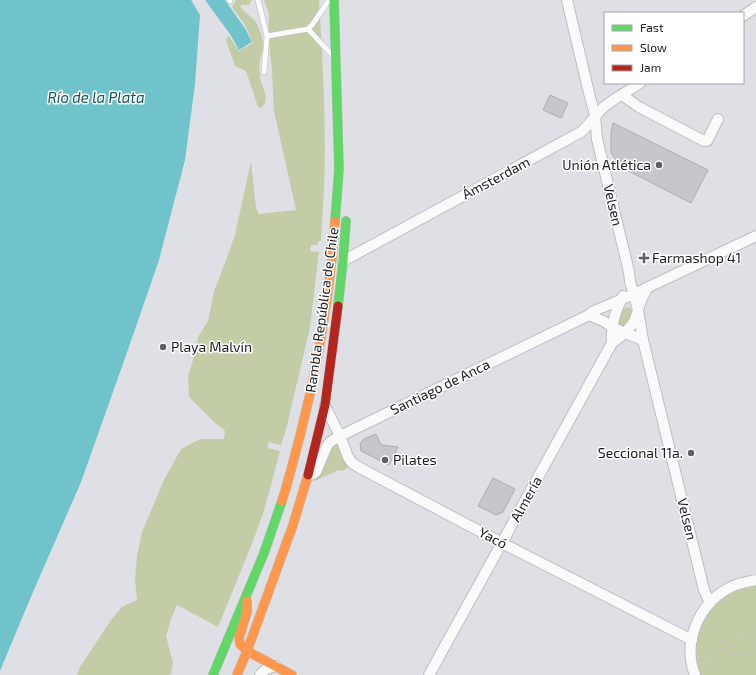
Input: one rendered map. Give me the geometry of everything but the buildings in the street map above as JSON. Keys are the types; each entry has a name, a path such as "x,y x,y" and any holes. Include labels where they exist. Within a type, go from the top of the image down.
{"main road":[{"name":"Rambla República de Chile","path":"213,675 264,553 287,485 309,400 320,344 335,227 339,169 334,0"},
{"name":"Rambla República de Chile","path":"237,675 293,525 308,476 325,404 343,261 346,215"},
{"path":"247,595 247,612 238,640 240,644 247,651 292,675"}],"street":[{"name":"Velsen","path":"567,0 595,115 597,139 638,310 643,340 704,590 710,603"},
{"path":"744,15 756,8"},
{"name":"Ámsterdam","path":"343,261 581,132 595,115 638,84"},
{"path":"622,95 639,107 704,142 707,141 718,119"},
{"name":"Santiago de Anca","path":"308,476 316,472 330,442 340,436 589,315 594,311 634,294 756,236"},
{"name":"Almería","path":"612,343 612,327 614,320 630,281"},
{"name":"Almería","path":"429,675 612,343 634,322 642,298 648,287"},
{"path":"589,315 624,333 643,340"},
{"name":"Yacó","path":"325,404 352,463 502,543 692,640"},
{"path":"691,673 692,640 695,627 701,614 719,594 730,587 743,582 756,580"},
{"path":"260,675 266,669 276,666"}],"lane":[{"path":"258,0 267,36 264,72"},
{"path":"267,36 308,29 329,0"},
{"path":"308,29 336,60"}],"path":[{"path":"692,640 702,650 709,654 719,652 736,643 756,628"},
{"path":"719,652 740,655 756,650"}],"green space":[{"path":"236,0 252,0 248,5 240,6 255,21 263,40 259,69 260,80 266,99 261,108 258,107 246,71 235,66 226,39 229,36 239,51 253,43 245,25 232,7"},
{"path":"264,0 319,0 324,89 325,148 321,241 318,241 318,245 311,245 310,251 319,252 310,327 287,426 281,445 268,442 268,448 280,451 264,511 218,627 177,605 166,636 173,663 171,674 77,675 80,667 111,620 122,607 137,600 135,579 137,556 142,532 164,480 181,449 200,439 224,439 225,431 189,397 188,376 198,337 208,321 214,291 235,235 251,161 256,208 259,214 296,210 274,111 268,32 269,14"},
{"path":"628,307 632,310 633,316 625,327 618,327 620,312"},
{"path":"338,442 350,466 342,471 338,470 315,481 331,447"},
{"path":"756,586 756,675 700,675 696,663 695,651 697,639 706,616 722,599 732,593 744,588"}],"water":[{"name":"Río de la Plata","path":"0,0 191,0 200,15 195,84 185,160 159,260 81,482 0,671"},
{"path":"205,0 225,0 246,30 252,42 239,50 230,34"}],"traffic: fast":[{"path":"334,0 339,169 335,222"},
{"path":"338,306 346,221"},
{"path":"213,675 264,553 282,501"}],"traffic: slow":[{"path":"282,501 300,436 318,357 330,276 335,222"},
{"path":"237,675 293,525 308,475"},
{"path":"247,601 247,612 239,638 240,644 247,651 292,675"}],"traffic: jam":[{"path":"308,475 325,405 338,306"}],"place":[{"name":"Unión Atlética","path":"659,165"},
{"name":"Farmashop 41","path":"644,258"},
{"name":"Playa Malvín","path":"163,347"},
{"name":"Seccional 11a.","path":"691,453"},
{"name":"Pilates","path":"385,460"}]}
